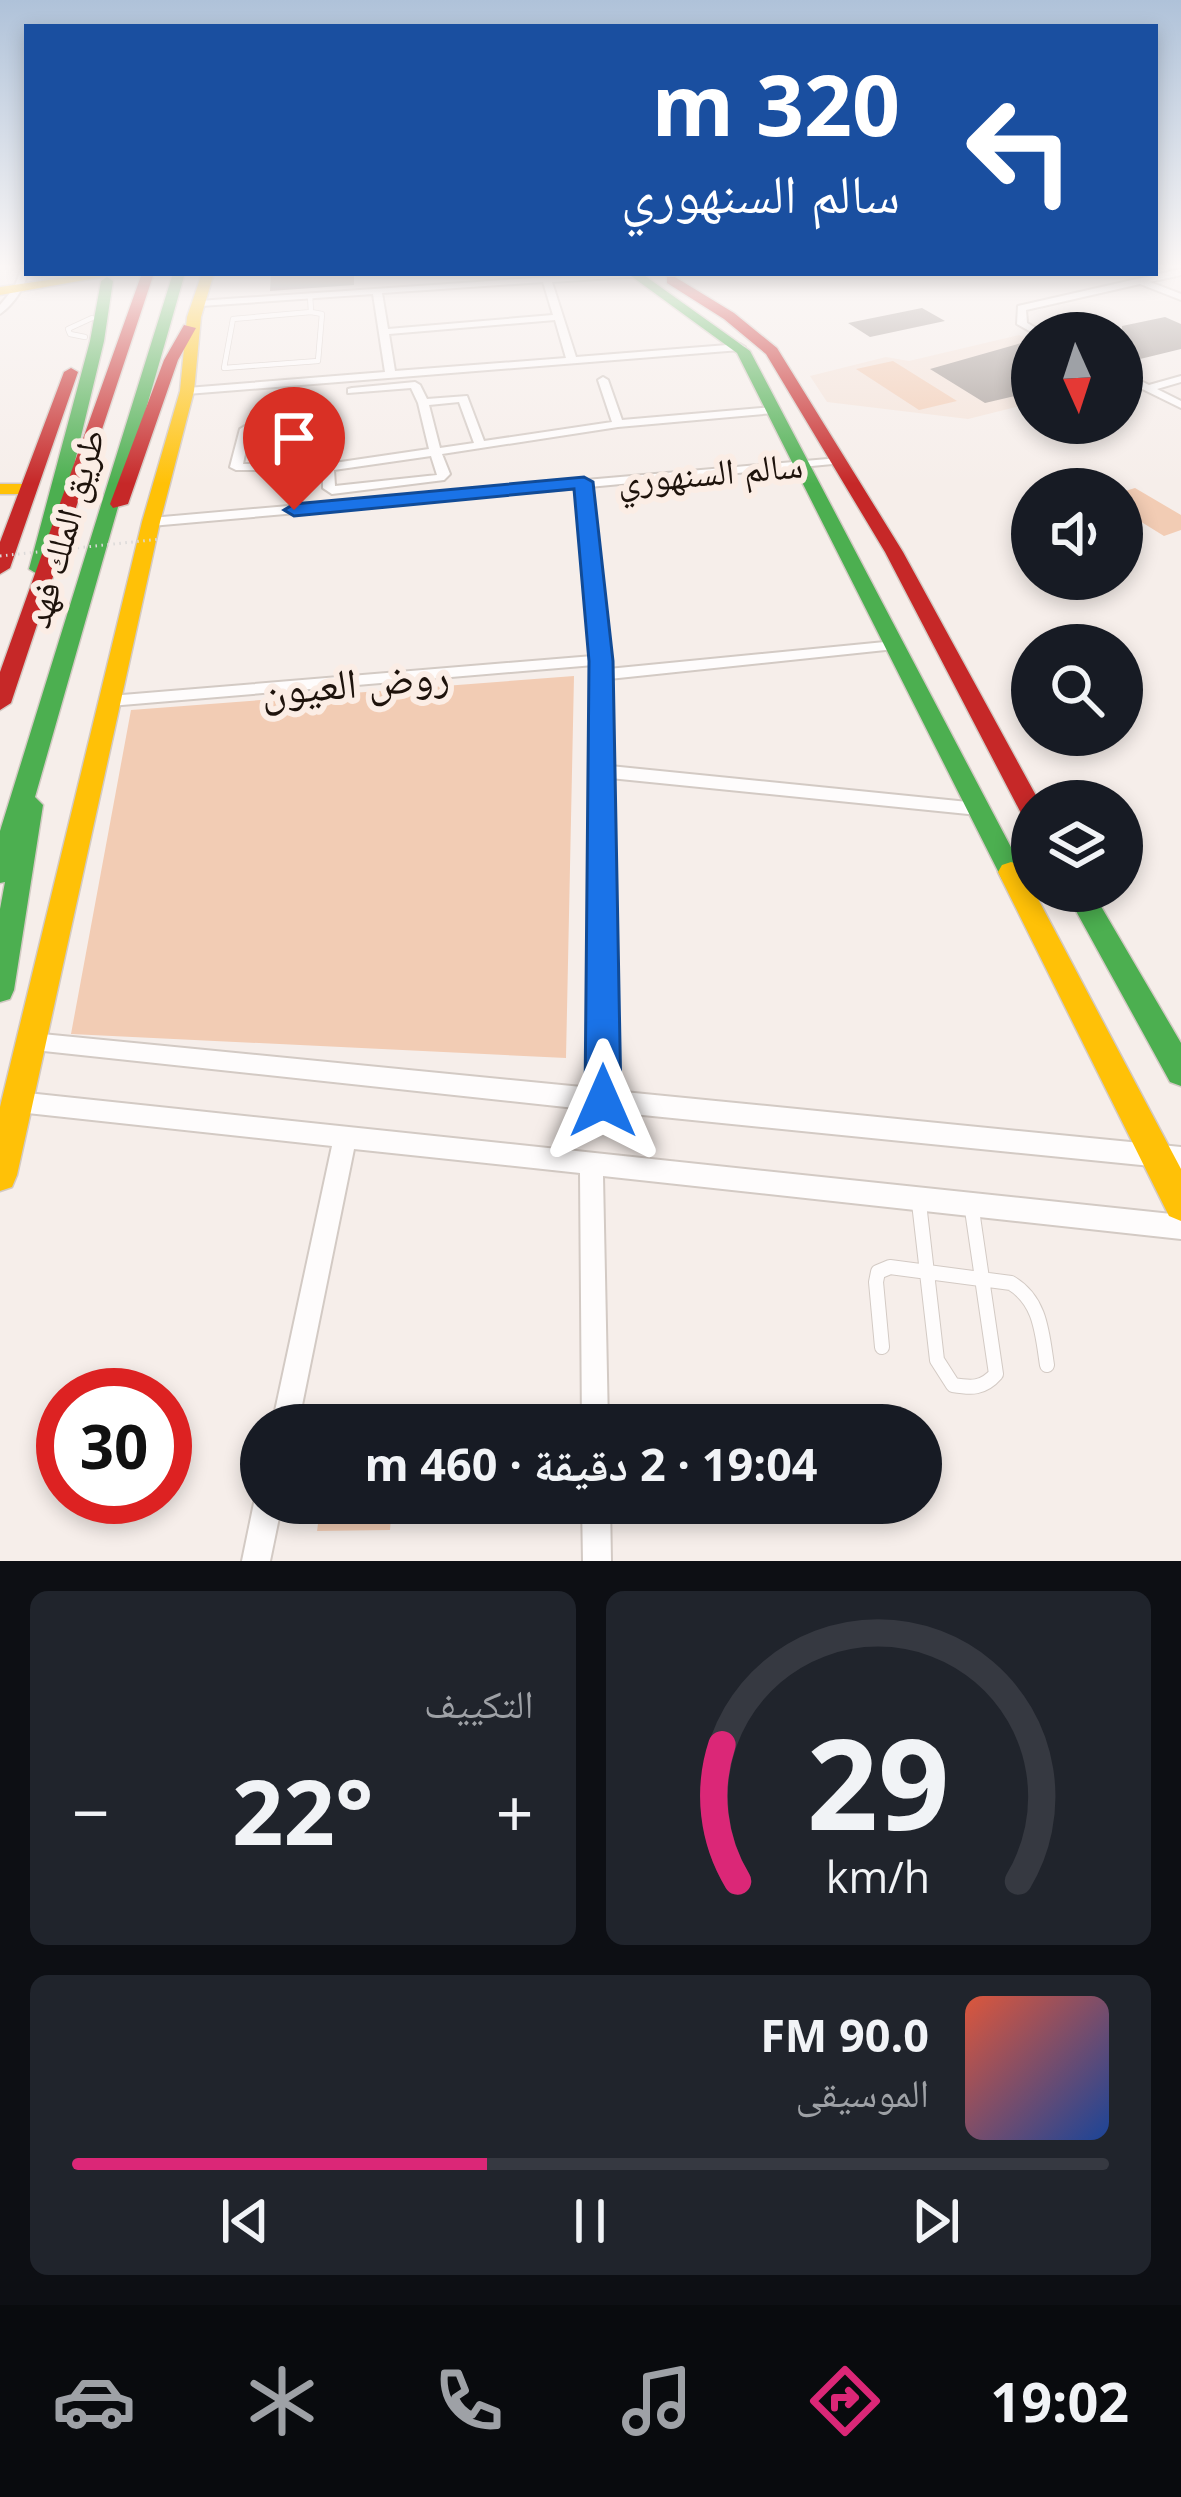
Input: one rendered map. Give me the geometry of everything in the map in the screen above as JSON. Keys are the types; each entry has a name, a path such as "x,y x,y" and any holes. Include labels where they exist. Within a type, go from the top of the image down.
{"main road":[{"path":"0,568 12,496 84,338"},
{"path":"24,634 71,431 98,338"},
{"name":"طريق الملك فهد","path":"0,703 126,338"},
{"name":"طريق الملك فهد","path":"0,873 160,338"},
{"path":"74,626 183,338"},
{"path":"0,1175 110,701 156,531 188,391 195,338"},
{"path":"727,338 740,347 774,410 978,809 1168,1157 1181,1204"},
{"path":"756,338 772,351 894,552 1015,780"},
{"path":"0,990 47,710"},
{"path":"1090,912 1181,1072"}],"street":[{"path":"385,338 391,376"},
{"path":"565,338 572,361"},
{"path":"188,391 740,347"},
{"path":"1148,388 1181,379"},
{"path":"603,380 619,424"},
{"path":"327,425 332,490 443,474 416,385 352,391"},
{"path":"1143,386 1181,405"},
{"path":"424,404 465,398 480,445"},
{"path":"245,429 236,467 328,467 619,424 774,410"},
{"path":"286,466 288,428"},
{"name":"سالم السنهوري","path":"156,531 584,482 839,461"},
{"path":"584,482 601,668 603,1101"},
{"name":"روض العيون","path":"110,701 895,645"},
{"path":"602,771 978,809"},
{"path":"32,1042 1168,1157"},
{"path":"18,1102 1181,1226"},
{"path":"289,1404 345,1137"},
{"path":"591,1163 595,1404"},
{"path":"256,1561 264,1524"},
{"path":"596,1524 597,1561"}],"lane":[{"path":"230,338 224,368 318,361 320,338"},
{"path":"918,1198 937,1360 953,1385 976,1389 995,1375 971,1204"},
{"path":"882,1347 878,1272 890,1267 1027,1290 1035,1304 1047,1365"}],"path":[{"path":"0,556 156,531"}],"shaded area":[{"path":"1011,338 1011,408 968,419 827,402 810,376 886,357 909,361"},
{"path":"893,361 957,401 919,410 856,369"},
{"path":"1143,493 1181,515 1181,530 1164,536 1143,523"},
{"path":"574,676 566,1058 71,1034 131,710"},
{"path":"318,1524 390,1524 390,1530 317,1531"}],"building":[{"path":"1143,338 1181,338 1181,349 1143,358"},
{"path":"1011,346 1011,397 985,403 930,369"}],"traffic: fast":[{"path":"39,569 98,338"},
{"path":"0,873 160,338"},
{"path":"724,338 743,351 1011,872"},
{"path":"0,990 31,805"},
{"path":"1090,912 1181,1072"}],"traffic: slow":[{"path":"0,1175 151,522 187,391 192,338"},
{"path":"0,489 26,489"},
{"path":"1031,912 1181,1204"}],"traffic: jam":[{"path":"0,703 126,338"},
{"path":"119,504 171,360 183,338"},
{"path":"756,338 772,351 894,552 1015,780"},
{"path":"0,568 71,372"}],"route":[{"path":"294,510 584,482 601,661 603,1101"}]}
